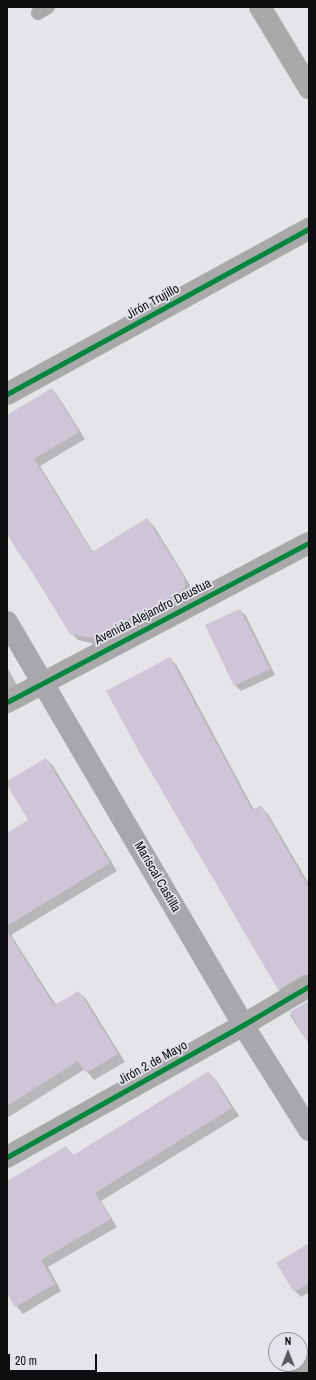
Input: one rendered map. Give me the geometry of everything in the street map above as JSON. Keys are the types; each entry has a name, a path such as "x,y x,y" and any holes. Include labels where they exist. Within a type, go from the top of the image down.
{"highway":[{"name":"Mariscal Castilla","path":"7,622 243,1025 309,1130"}],"street":[{"path":"260,7 309,88"},
{"name":"Jirón Trujillo","path":"7,394 309,229"},
{"name":"Avenida Alejandro Deustua","path":"7,702 309,544"},
{"name":"Jirón 2 de Mayo","path":"7,1157 243,1025 309,986"},
{"path":"295,1373 309,1365"}],"building":[{"path":"52,388 79,432 34,459 92,552 147,518 184,577 185,585 182,591 154,608 153,606 92,638 70,634 7,534 7,415"},
{"path":"240,609 270,669 234,686 205,625"},
{"path":"170,657 252,810 261,805 309,888 309,974 303,975 278,990 138,750 106,691"},
{"path":"46,758 110,863 7,926 7,833 28,820 7,785 7,781"},
{"path":"7,931 54,1005 79,991 118,1054 86,1073 78,1061 7,1106"},
{"path":"309,1001 309,1044 290,1012"},
{"path":"209,1071 232,1108 95,1193 111,1219 41,1260 55,1284 15,1307 7,1293 7,1181 66,1146 72,1156"},
{"path":"309,1243 309,1283 294,1292 276,1263"}],"cycle path":[{"path":"7,394 309,229"},
{"path":"7,702 309,543"},
{"path":"7,1157 243,1025 309,986"}]}
